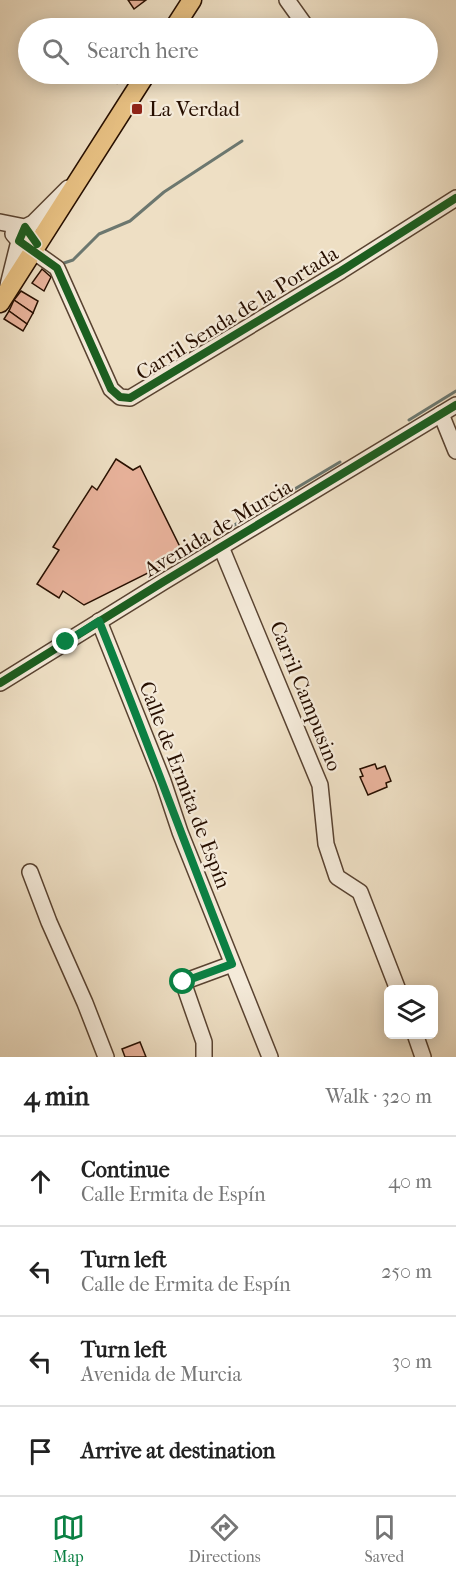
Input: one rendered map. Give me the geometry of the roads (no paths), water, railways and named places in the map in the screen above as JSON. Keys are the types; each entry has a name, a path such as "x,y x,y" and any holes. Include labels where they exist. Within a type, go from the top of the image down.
{"main road":[{"path":"180,18 192,0"},
{"path":"3,297 28,241 80,177 140,84"}],"street":[{"path":"287,0 300,18"},
{"name":"Carril Senda de la Portada","path":"28,241 57,268 111,389 120,397 130,398 341,271 456,198"},
{"path":"1,223 28,241"},
{"name":"Avenida de Murcia","path":"0,683 456,405"},
{"path":"441,414 456,451"},
{"name":"Carril Campusino","path":"221,547 320,785 326,844 337,877 360,892 396,985"},
{"name":"Calle de Ermita de Espín","path":"99,621 270,1057"},
{"path":"30,872 106,1057"},
{"path":"204,1057 204,1042 183,982 232,964"},
{"path":"416,1039 423,1057"}],"waterway":[{"path":"61,264 73,260 99,234 130,221 164,192 242,141"},
{"path":"409,420 456,391"},
{"path":"231,527 340,462"}],"place":[{"name":"La Verdad","path":"137,109"}]}
